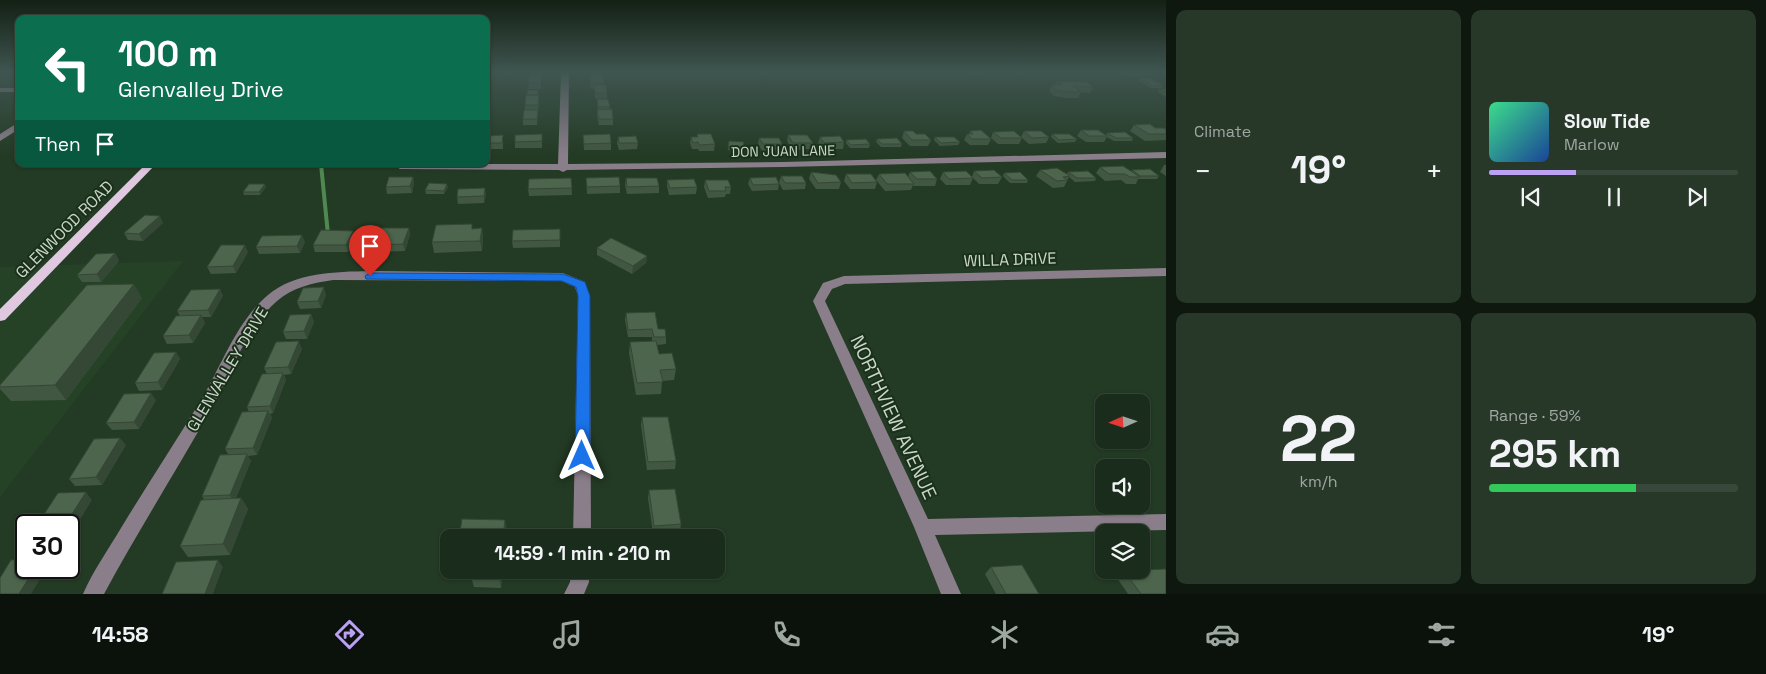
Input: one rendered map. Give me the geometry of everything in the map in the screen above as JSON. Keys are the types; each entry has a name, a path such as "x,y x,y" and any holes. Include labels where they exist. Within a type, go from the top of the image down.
{"main road":[{"name":"GLENWOOD ROAD","path":"0,317 5,308 148,167"}],"street":[{"path":"563,169 564,100"},
{"path":"0,138 15,128"},
{"name":"DON JUAN LANE","path":"454,167 563,169 826,165 1166,155"},
{"name":"WILLA DRIVE","path":"856,280 1166,272"},
{"name":"GLENVALLEY DRIVE","path":"93,594 128,531 207,403 248,330 269,301 285,289 312,279 370,276 563,277 581,285 584,296 582,529"},
{"name":"NORTHVIEW AVENUE","path":"856,280 844,280 827,286 819,301 923,527 951,594"},
{"path":"923,527 1166,522"},
{"path":"574,594 579,579"}],"shaded area":[{"path":"183,261 0,497 0,267"}],"building":[{"path":"526,100 539,100 538,105 525,105"},
{"path":"597,100 608,100 610,107 598,107"},
{"path":"612,109 613,119 599,119 597,110"},
{"path":"524,110 538,110 537,119 523,119"},
{"path":"1150,124 1155,128 1166,129 1166,134 1149,134 1134,125"},
{"path":"981,130 991,139 972,139 967,134 973,134 970,131"},
{"path":"1081,130 1098,130 1107,136 1089,136"},
{"path":"904,131 925,134 931,140 912,140"},
{"path":"1014,131 1022,138 1001,138 993,132"},
{"path":"1024,131 1041,131 1049,137 1032,138"},
{"path":"1125,132 1133,138 1116,138 1107,133"},
{"path":"542,134 542,141 515,142 515,135"},
{"path":"610,134 611,143 584,144 583,135"},
{"path":"697,134 711,134 715,144 699,145 698,142 693,143 691,137 698,137"},
{"path":"1052,134 1069,134 1077,139 1059,140"},
{"path":"503,135 502,143 490,143 490,136"},
{"path":"788,135 807,135 813,143 793,143"},
{"path":"636,136 638,143 619,143 618,137"},
{"path":"840,136 844,142 824,143 820,137"},
{"path":"935,137 954,137 960,142 941,143"},
{"path":"759,138 779,138 782,144 763,144"},
{"path":"897,138 902,144 882,144 877,139"},
{"path":"866,139 870,144 851,145 846,140"},
{"path":"729,141 744,142 743,148 728,147"},
{"path":"1123,166 1140,177 1130,177 1125,174 1109,174 1100,167"},
{"path":"1057,168 1070,176 1063,177 1068,180 1057,181 1040,170"},
{"path":"1150,169 1159,176 1140,176 1132,170"},
{"path":"994,170 1002,177 982,178 974,171"},
{"path":"930,171 937,179 917,179 910,172"},
{"path":"966,171 973,178 949,179 943,172"},
{"path":"1088,171 1096,178 1077,178 1068,172"},
{"path":"811,172 836,175 841,182 818,183"},
{"path":"1020,172 1028,180 1012,180 1004,173"},
{"path":"905,173 914,184 887,184 879,174"},
{"path":"846,174 871,174 877,182 852,183"},
{"path":"781,176 802,176 806,183 785,183"},
{"path":"389,177 413,177 410,186 386,187"},
{"path":"619,177 620,186 587,187 586,178"},
{"path":"776,177 779,184 753,185 750,178"},
{"path":"571,178 572,188 528,189 529,179"},
{"path":"626,178 657,178 659,186 627,187"},
{"path":"694,179 697,187 670,188 667,180"},
{"path":"705,180 728,180 731,187 725,187 726,191 709,191"},
{"path":"429,183 447,184 444,191 425,190"},
{"path":"249,184 265,184 259,192 243,192"},
{"path":"485,188 484,196 457,197 458,189"},
{"path":"145,215 160,216 139,234 124,233"},
{"path":"472,224 472,229 482,228 480,241 432,242 436,225"},
{"path":"382,228 409,228 403,244 376,245"},
{"path":"560,229 560,240 512,241 513,230"},
{"path":"321,230 353,231 346,245 313,245"},
{"path":"302,235 297,246 256,247 262,236"},
{"path":"611,238 647,256 633,266 597,248"},
{"path":"221,245 245,245 233,266 207,267"},
{"path":"115,253 97,274 77,275 96,254"},
{"path":"134,284 55,385 0,387 87,285"},
{"path":"324,287 318,301 297,302 303,288"},
{"path":"220,289 208,310 177,311 191,290"},
{"path":"655,312 658,329 665,329 666,337 654,337 652,329 628,330 626,313"},
{"path":"311,314 304,331 283,332 290,315"},
{"path":"201,315 189,335 163,336 176,316"},
{"path":"299,341 288,367 264,368 276,342"},
{"path":"656,341 659,354 672,353 676,369 660,370 663,382 637,383 630,342"},
{"path":"176,352 158,382 135,383 154,353"},
{"path":"283,373 270,406 247,407 262,374"},
{"path":"151,393 134,422 106,423 124,394"},
{"path":"268,411 253,448 225,449 242,412"},
{"path":"642,417 668,417 676,461 648,462"},
{"path":"120,438 96,477 69,479 94,439"},
{"path":"247,454 230,495 202,496 220,455"},
{"path":"675,489 681,524 654,526 649,490"},
{"path":"86,492 72,514 44,514 58,493"},
{"path":"241,498 223,544 180,546 201,500"},
{"path":"462,519 505,520 504,529 460,529"},
{"path":"11,560 15,560 15,579 28,579 19,594 0,594 0,578"},
{"path":"218,560 205,594 162,594 176,562"},
{"path":"1022,565 1039,594 1006,594 991,567"},
{"path":"1150,570 1166,570 1166,594 1141,594 1130,579 1150,579"}],"waterway":[{"path":"321,167 328,235"}],"route":[{"path":"370,276 563,277 581,285 584,296 582,456"}]}
